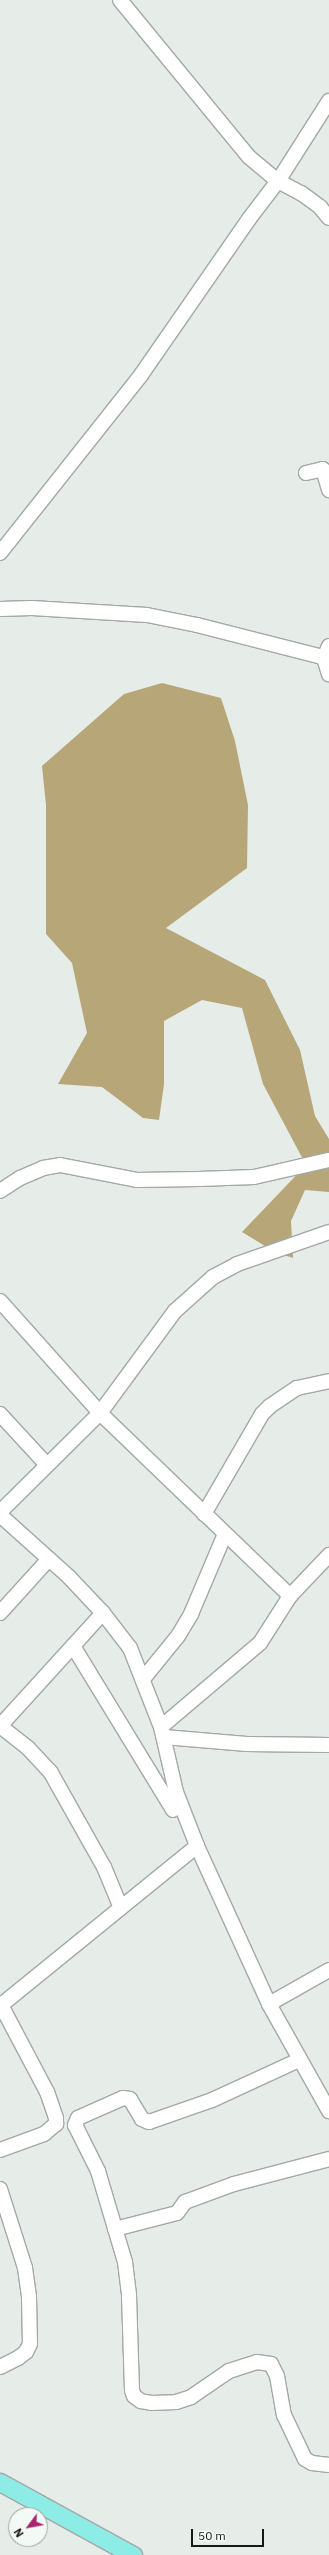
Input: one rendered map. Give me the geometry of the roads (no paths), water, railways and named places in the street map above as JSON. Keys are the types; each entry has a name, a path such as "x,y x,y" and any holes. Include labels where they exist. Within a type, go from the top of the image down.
{"main road":[{"path":"0,2482 133,2555"}],"street":[{"path":"120,0 249,157 278,181 302,193 320,206 329,218"},
{"path":"0,553 141,375 249,219 278,181 329,101"},
{"path":"306,473 323,469 329,490"},
{"path":"0,609 39,608 147,615 327,652 329,674"},
{"path":"0,1191 20,1178 43,1168 60,1165 137,1180 198,1179 254,1176 329,1160"},
{"path":"329,1232 238,1264 213,1277 175,1311 100,1413 0,1513 103,1613 130,1648 162,1732 176,1792 197,1846 269,2004 299,2060 329,2111"},
{"path":"0,1301 100,1413 290,1596"},
{"path":"204,1514 262,1414 270,1406 297,1388 329,1381"},
{"path":"0,1414 47,1465"},
{"path":"143,1679 178,1636 191,1614 225,1534"},
{"path":"162,1732 260,1643 290,1596 329,1555"},
{"path":"0,1613 49,1559"},
{"path":"103,1613 0,1726 28,1748 51,1773 104,1867 121,1908"},
{"path":"73,1646 174,1810"},
{"path":"162,1732 247,1744 329,1745"},
{"path":"0,2150 44,2134 56,2124 56,2118 47,2092 1,2006 197,1846"},
{"path":"269,2004 329,1970"},
{"path":"299,2060 212,2100 149,2122 142,2119 133,2102 126,2098 116,2100 78,2118 76,2125 98,2171 127,2275 132,2390 134,2396 141,2401 150,2403 176,2402 191,2397 228,2371 257,2362 270,2364 277,2376 284,2415 305,2459 312,2463 329,2465"},
{"path":"115,2229 172,2215 177,2213 185,2202 234,2184 329,2159"},
{"path":"0,2189 25,2268 29,2297 30,2344 26,2352 0,2367"}]}
